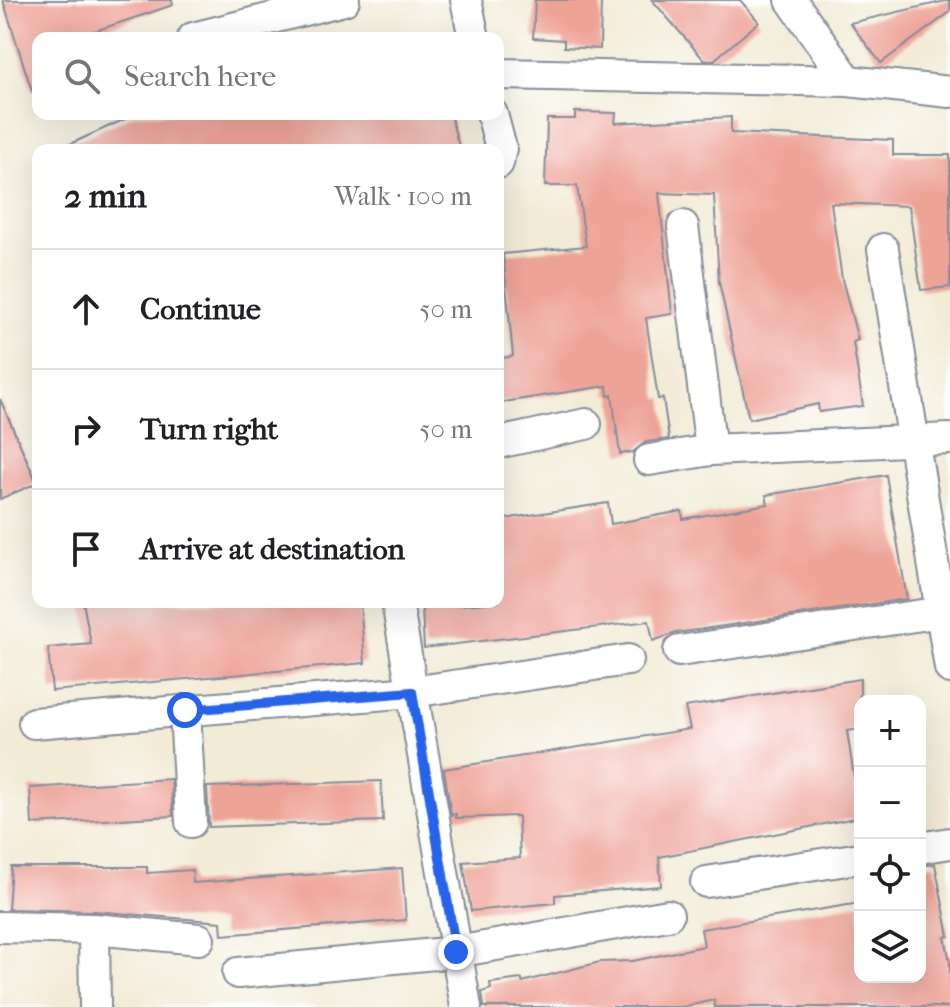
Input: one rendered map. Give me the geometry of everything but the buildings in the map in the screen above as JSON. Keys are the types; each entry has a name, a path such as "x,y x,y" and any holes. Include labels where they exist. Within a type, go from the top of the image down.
{"street":[{"path":"217,32 344,0"},
{"path":"466,0 473,32"},
{"path":"791,0 848,81"},
{"path":"504,74 848,81 950,92"},
{"path":"494,120 500,144"},
{"path":"683,226 711,450"},
{"path":"883,249 950,668"},
{"path":"504,442 586,424"},
{"path":"649,460 711,450 950,439"},
{"path":"398,608 466,1007"},
{"path":"679,651 945,627"},
{"path":"34,723 412,692 628,660"},
{"path":"185,710 191,822"},
{"path":"926,847 950,843"},
{"path":"706,882 854,859"},
{"path":"238,973 456,952 668,915"},
{"path":"0,927 94,929 199,939"},
{"path":"94,929 95,1007"}],"route":[{"path":"185,710 412,692 456,952"}]}
